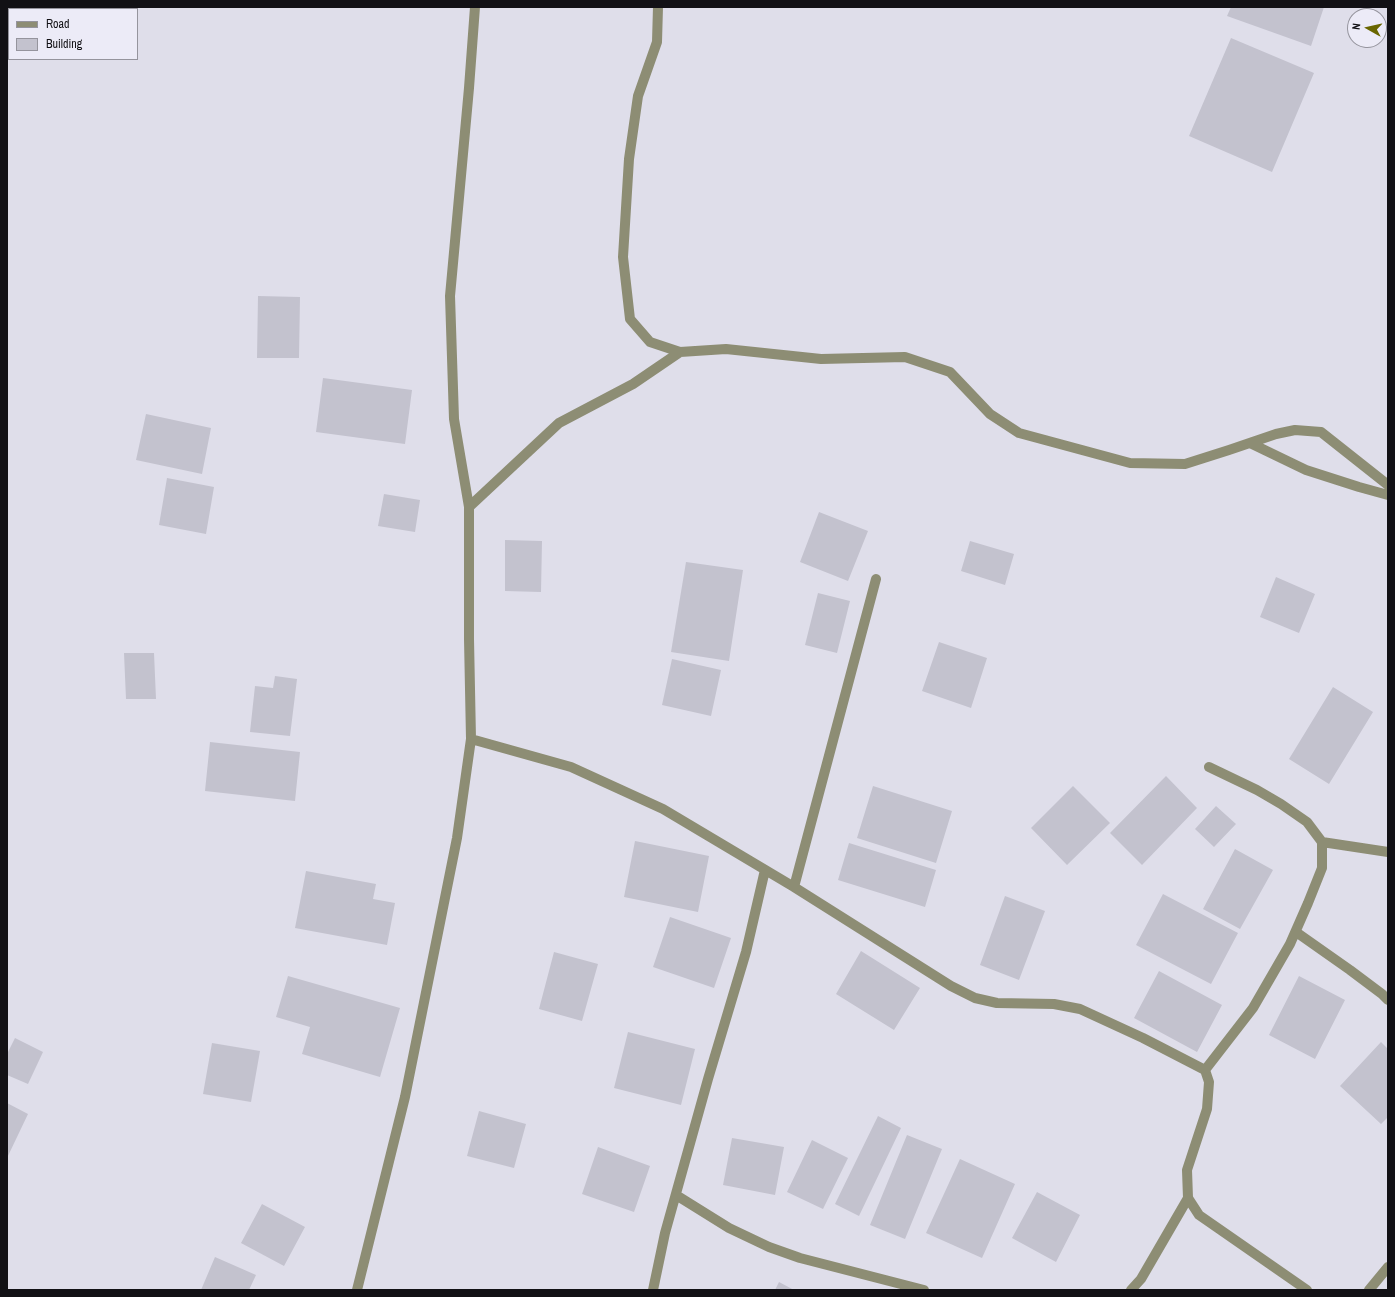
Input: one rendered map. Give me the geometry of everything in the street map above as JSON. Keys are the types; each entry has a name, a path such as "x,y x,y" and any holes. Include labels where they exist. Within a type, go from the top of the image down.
{"street":[{"path":"357,1290 405,1097 457,838 471,739 468,639 469,507 454,419 450,296 475,7"},
{"path":"658,7 657,42 638,96 629,159 623,258 630,319 650,342 680,352 726,349 821,359 905,357 950,372 990,414 1019,433 1130,463 1185,464 1276,434 1295,430 1321,432 1388,485"},
{"path":"469,507 559,423 633,384 680,352"},
{"path":"1250,443 1306,470 1388,495"},
{"path":"794,887 876,579"},
{"path":"471,739 571,767 663,809 794,887 951,986 975,998 997,1003 1054,1004 1080,1009 1143,1038 1205,1070 1209,1082 1207,1108 1188,1170 1188,1198 1141,1279 1131,1290"},
{"path":"1205,1070 1253,1008 1296,932 1322,868 1322,842 1307,822 1257,790 1209,767"},
{"path":"1322,842 1388,852"},
{"path":"653,1290 665,1233 708,1079 746,952 765,870"},
{"path":"1296,932 1350,970 1388,1000"},
{"path":"676,1195 729,1228 769,1247 800,1258 924,1290"},
{"path":"1188,1198 1199,1215 1307,1290"},
{"path":"1369,1290 1388,1267"}],"building":[{"path":"1231,7 1324,7 1311,46 1227,16"},
{"path":"1231,38 1314,73 1272,172 1189,136"},
{"path":"258,296 300,297 299,358 257,358"},
{"path":"323,378 412,390 405,444 316,432"},
{"path":"146,414 211,428 202,474 136,460"},
{"path":"167,478 214,487 206,534 159,525"},
{"path":"384,494 420,500 415,532 378,526"},
{"path":"819,512 868,531 848,581 800,562"},
{"path":"505,540 542,541 541,592 505,591"},
{"path":"970,541 1014,554 1005,585 961,571"},
{"path":"686,562 743,570 729,661 671,652"},
{"path":"1276,577 1315,594 1299,633 1260,617"},
{"path":"818,593 850,601 837,653 805,645"},
{"path":"939,642 987,658 971,708 922,691"},
{"path":"124,653 154,653 156,699 126,699"},
{"path":"672,659 721,670 711,716 662,705"},
{"path":"275,676 297,679 290,736 250,732 255,686 273,688"},
{"path":"1333,687 1373,712 1329,784 1289,759"},
{"path":"210,742 300,752 295,801 205,791"},
{"path":"1166,776 1197,808 1142,865 1110,833"},
{"path":"873,786 952,811 936,863 857,838"},
{"path":"1073,786 1110,823 1067,865 1031,828"},
{"path":"1216,806 1236,824 1214,847 1195,829"},
{"path":"635,841 709,856 698,912 624,897"},
{"path":"849,843 936,870 925,907 838,880"},
{"path":"1235,849 1273,870 1240,929 1203,909"},
{"path":"306,871 376,884 373,899 395,903 387,945 295,928"},
{"path":"1163,894 1238,933 1211,984 1136,945"},
{"path":"1005,896 1045,911 1019,980 980,965"},
{"path":"670,917 731,938 714,988 653,967"},
{"path":"861,951 920,988 894,1030 836,994"},
{"path":"554,952 598,964 582,1021 539,1009"},
{"path":"1159,971 1222,1005 1197,1052 1134,1018"},
{"path":"288,976 400,1008 380,1077 302,1054 310,1027 276,1017"},
{"path":"1299,976 1345,1000 1315,1059 1269,1035"},
{"path":"628,1032 695,1049 681,1105 614,1088"},
{"path":"15,1038 43,1052 28,1084 7,1075 7,1054"},
{"path":"1381,1042 1388,1049 1388,1117 1381,1124 1340,1086"},
{"path":"212,1043 260,1051 251,1102 203,1094"},
{"path":"7,1103 28,1114 7,1158"},
{"path":"479,1111 526,1124 514,1168 467,1156"},
{"path":"878,1116 901,1128 859,1216 835,1204"},
{"path":"907,1135 942,1149 905,1239 870,1225"},
{"path":"732,1138 784,1147 775,1195 723,1185"},
{"path":"812,1140 848,1158 823,1209 787,1192"},
{"path":"598,1147 650,1166 634,1212 582,1194"},
{"path":"960,1159 1015,1184 982,1258 926,1233"},
{"path":"1037,1192 1080,1215 1056,1262 1012,1238"},
{"path":"262,1204 305,1227 284,1266 241,1243"},
{"path":"215,1257 256,1275 249,1290 201,1290"},
{"path":"779,1282 794,1290 775,1290"}]}
